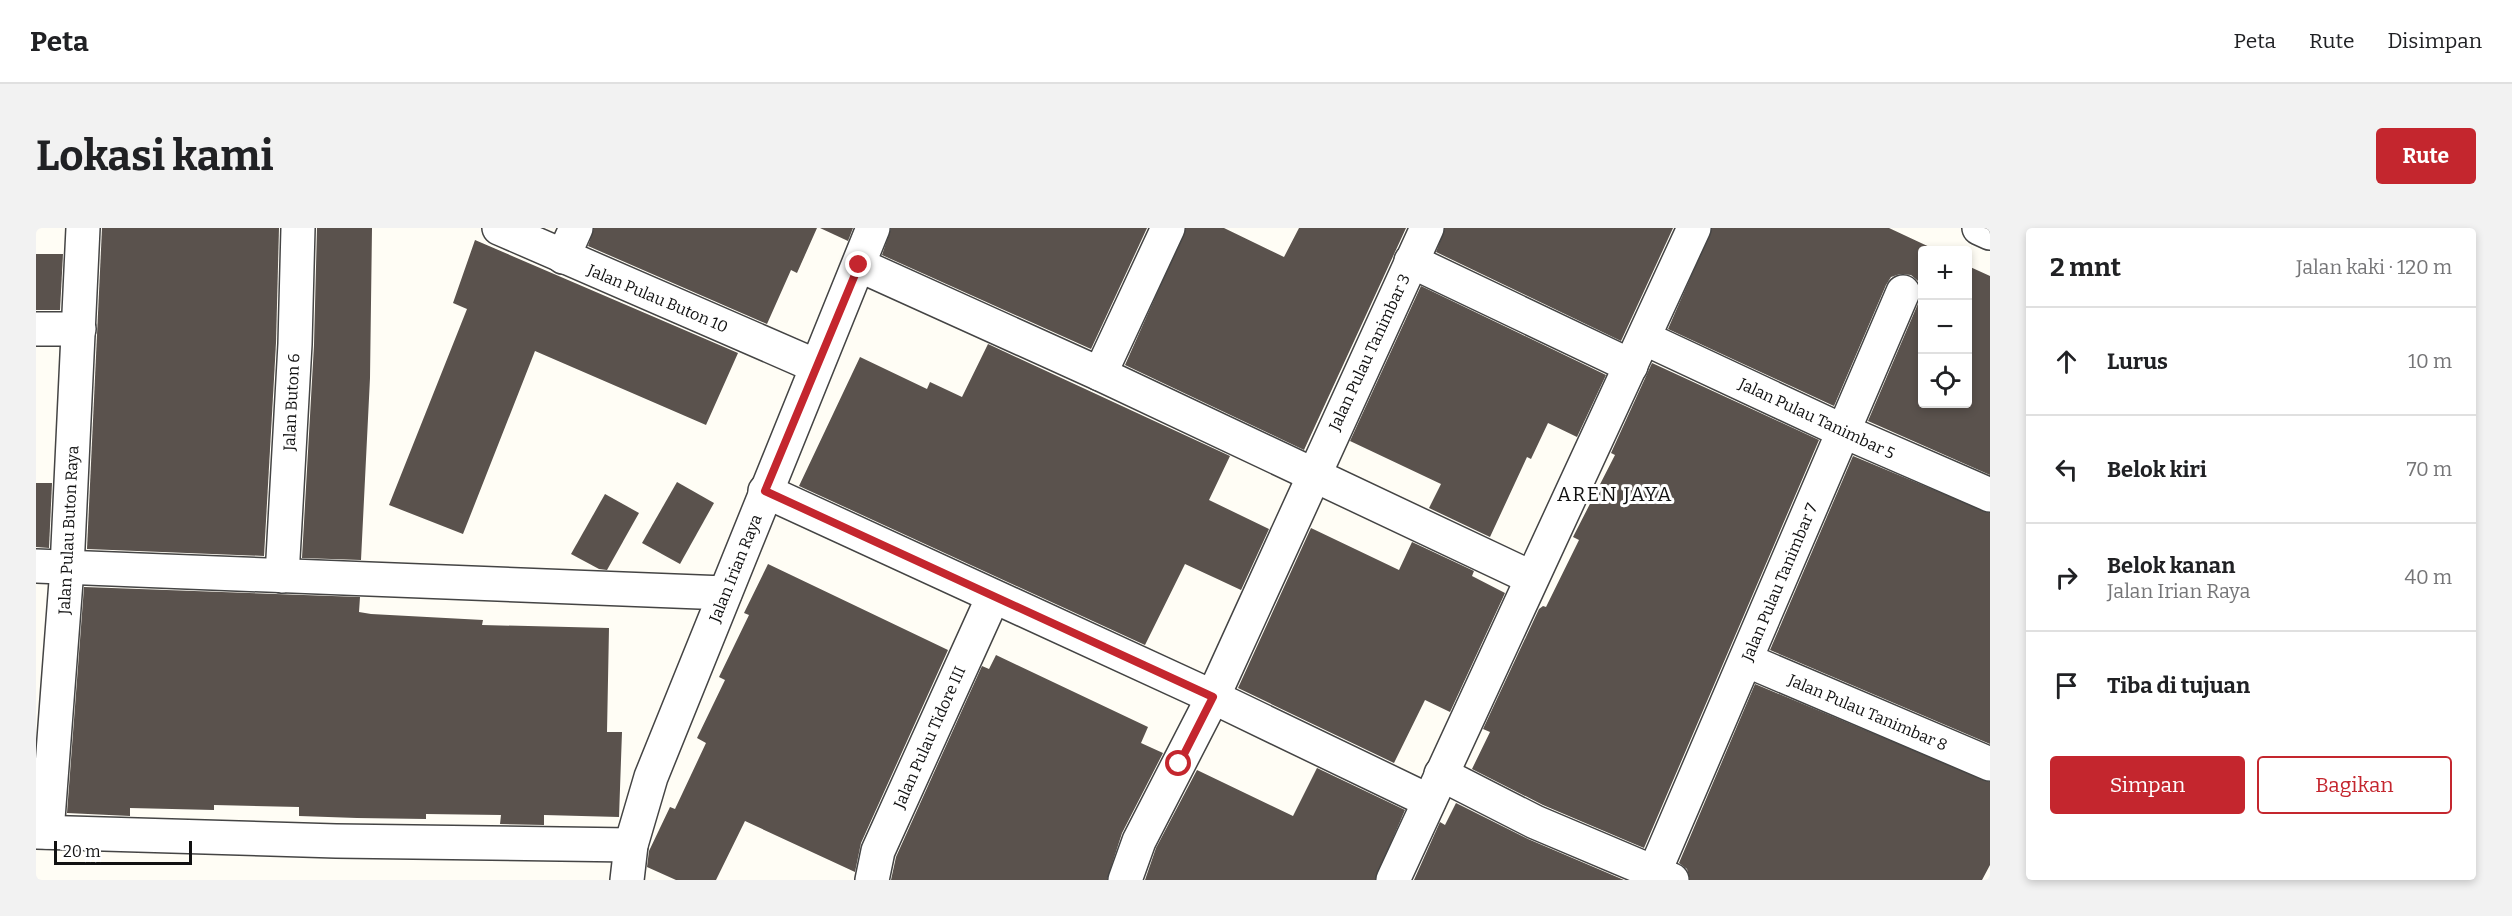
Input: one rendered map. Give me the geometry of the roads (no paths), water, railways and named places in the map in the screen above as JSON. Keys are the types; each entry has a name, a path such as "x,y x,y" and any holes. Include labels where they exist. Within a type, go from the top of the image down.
{"street":[{"name":"Jalan Pulau Buton Raya","path":"42,832 52,567 79,329 83,228"},
{"name":"Jalan Buton 6","path":"282,576 295,344 298,228"},
{"name":"Jalan Pulau Buton 10","path":"500,228 570,242 816,366"},
{"name":"Jalan Irian Raya","path":"627,880 632,844 651,777 873,228"},
{"path":"1100,374 1168,228"},
{"name":"Jalan Pulau Tanimbar 3","path":"1125,880 1138,841 1213,697 1427,228"},
{"path":"1393,880 1530,577 1638,352 1694,228"},
{"path":"1979,228 1990,233"},
{"name":"Jalan Pulau Tanimbar 5","path":"1411,261 1844,431 1990,495"},
{"path":"859,265 1100,374 1530,577"},
{"name":"Jalan Pulau Tanimbar 7","path":"1659,877 1746,660 1903,292"},
{"path":"36,329 79,329"},
{"path":"765,491 1213,697 1435,788 1535,822 1659,877"},
{"path":"52,567 725,593"},
{"name":"Jalan Pulau Tidore III","path":"872,880 878,851 993,597"},
{"name":"Jalan Pulau Tanimbar 8","path":"1746,660 1990,764"},
{"path":"42,832 336,841 632,844"}],"district":[{"name":"AREN JAYA","path":"1615,494"}]}
